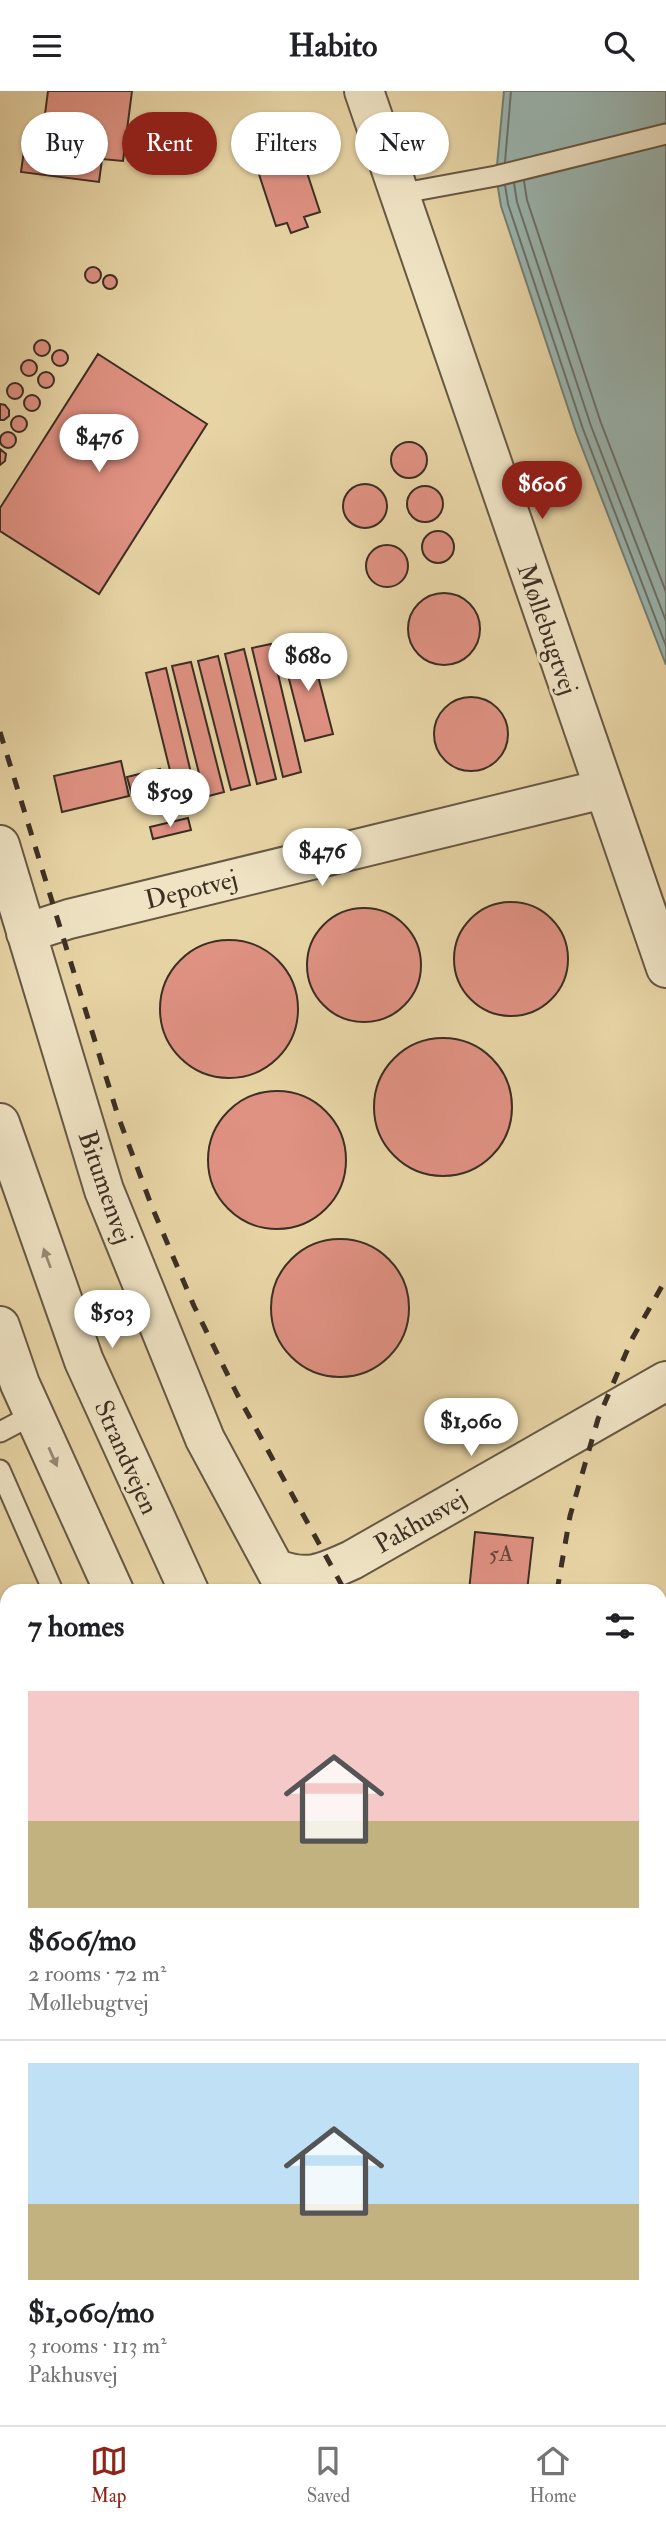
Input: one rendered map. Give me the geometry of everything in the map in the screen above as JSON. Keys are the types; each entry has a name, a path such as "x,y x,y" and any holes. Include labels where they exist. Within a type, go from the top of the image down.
{"street":[{"name":"Møllebugtvej","path":"364,91 666,968"},
{"name":"Depotvej","path":"26,933 69,919 603,789"},
{"name":"Bitumenvej","path":"0,845 104,1190 205,1439 282,1580"},
{"name":"Strandvejen","path":"0,1123 84,1361 186,1584"},
{"path":"0,1326 20,1384 111,1584"},
{"name":"Pakhusvej","path":"282,1580 316,1575 352,1560 666,1381"}],"lane":[{"path":"398,194 496,176 666,134"},
{"path":"0,1432 34,1414"},
{"path":"0,1470 50,1584"}],"water":[{"path":"504,91 666,91 666,665 576,432 501,206 496,176"}],"building":[{"path":"48,91 132,91 129,112 122,112 122,161 108,160 108,112 45,112"},
{"path":"44,175 100,175 99,182"},
{"path":"259,175 308,175 320,212 304,217 308,227 291,233 287,223 276,226"},
{"path":"93,267 101,275 93,283 85,275"},
{"path":"107,275 113,275 117,282 113,289 107,289 103,285 103,279"},
{"path":"42,340 48,342 48,354 42,356 36,354 34,348 36,342"},
{"path":"60,350 66,352 66,364 60,366 54,364 52,358 54,352"},
{"path":"98,354 207,424 99,594 0,531 0,508"},
{"path":"29,360 35,362 35,374 29,376 23,374 21,368 23,362"},
{"path":"46,372 52,374 52,386 46,388 40,386 38,380 40,374"},
{"path":"15,383 21,385 21,397 15,399 9,397 7,391 9,385"},
{"path":"32,395 38,397 38,409 32,411 26,409 24,403 26,397"},
{"path":"0,404 9,410 9,416 4,420 0,420"},
{"path":"19,416 25,418 25,430 19,432 13,430 11,424 13,418"},
{"path":"8,432 14,434 14,446 8,448 2,446 0,440 2,434"},
{"path":"409,442 422,447 427,460 422,473 409,478 396,473 391,460 396,447"},
{"path":"0,449 6,454 5,461 0,465"},
{"path":"365,484 374,485 381,490 386,497 386,515 381,522 374,527 365,528 356,527 349,522 344,515 343,506 344,497 349,490 356,485"},
{"path":"425,486 437,492 443,504 437,516 425,522 413,516 407,504 413,492"},
{"path":"438,531 449,536 454,547 449,558 438,563 427,558 422,547 427,536"},
{"path":"387,545 402,551 408,566 402,581 387,587 372,581 366,566 372,551"},
{"path":"444,593 464,599 474,609 480,629 474,649 464,659 444,665 424,659 414,649 408,629 414,609 424,599"},
{"path":"271,644 301,772 283,777 252,648"},
{"path":"310,645 333,734 305,741 282,652"},
{"path":"244,649 276,779 257,784 225,654"},
{"path":"218,656 250,785 231,790 198,661"},
{"path":"191,662 224,792 205,797 172,666"},
{"path":"166,668 197,798 178,803 146,673"},
{"path":"471,697 485,700 497,708 505,720 508,734 505,748 497,760 485,768 471,771 457,768 445,760 437,748 434,734 437,720 445,708 457,700"},
{"path":"121,761 129,796 62,812 54,776"},
{"path":"160,769 164,787 132,795 127,777"},
{"path":"188,818 191,830 153,839 150,827"},
{"path":"511,902 533,906 551,919 564,937 568,959 564,981 551,999 533,1012 511,1016 489,1012 471,999 458,981 454,959 458,937 471,919 489,906"},
{"path":"364,908 386,912 404,925 417,943 421,965 417,987 404,1005 386,1018 364,1022 342,1018 324,1005 311,987 307,965 311,943 324,925 342,912"},
{"path":"229,940 256,945 278,960 293,982 298,1009 293,1036 278,1058 256,1073 229,1078 202,1073 180,1058 165,1036 160,1009 165,982 180,960 202,945"},
{"path":"443,1038 470,1043 492,1058 507,1080 512,1107 507,1134 492,1156 470,1171 443,1176 416,1171 394,1156 379,1134 374,1107 379,1080 394,1058 416,1043"},
{"path":"277,1091 304,1096 326,1111 341,1133 346,1160 341,1187 326,1209 304,1224 277,1229 250,1224 228,1209 213,1187 208,1160 213,1133 228,1111 250,1096"},
{"path":"340,1239 367,1244 389,1259 404,1281 409,1308 404,1335 389,1357 367,1372 340,1377 313,1372 291,1357 276,1335 271,1308 276,1281 291,1259 313,1244"},
{"path":"475,1532 533,1538 528,1584 470,1584"}],"railway":[{"path":"0,732 118,1116 152,1207 194,1306 237,1394 341,1584"},
{"path":"558,1584 570,1516 598,1419 632,1339 666,1279"}]}
